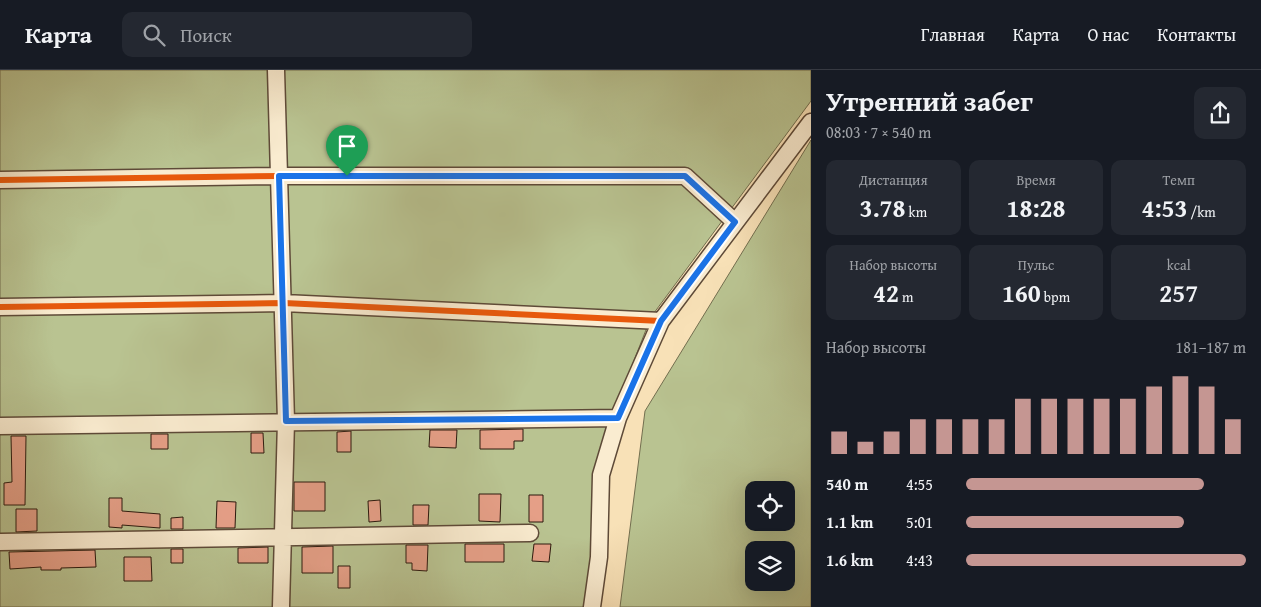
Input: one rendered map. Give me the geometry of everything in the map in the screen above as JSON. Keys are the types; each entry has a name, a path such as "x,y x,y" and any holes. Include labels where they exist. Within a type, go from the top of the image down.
{"street":[{"path":"276,70 286,421 281,607"},
{"path":"592,607 599,557 601,475 618,418 661,321 811,122"},
{"path":"0,180 279,176 685,176 735,222"},
{"path":"0,307 284,303 661,321"},
{"path":"0,426 618,418"},
{"path":"0,542 530,533"}],"green space":[{"path":"0,70 811,70 811,101 651,317 624,386 585,607 0,607"},
{"path":"811,140 811,607 620,607 645,411"}],"building":[{"path":"523,429 523,441 514,441 514,449 480,449 480,430"},
{"path":"430,430 457,430 456,448 429,447"},
{"path":"351,431 351,452 337,452 337,432"},
{"path":"251,433 263,433 264,453 251,453"},
{"path":"151,434 168,434 168,449 151,449"},
{"path":"11,436 26,436 25,505 4,505 4,483 12,482"},
{"path":"294,482 325,482 325,511 294,511"},
{"path":"479,494 501,494 500,522 479,521"},
{"path":"529,495 543,495 543,522 529,522"},
{"path":"109,498 122,498 122,511 160,514 160,528 122,525 122,528 109,527"},
{"path":"380,500 381,521 369,522 368,501"},
{"path":"217,501 236,502 235,528 216,528"},
{"path":"413,505 429,505 428,525 413,525"},
{"path":"16,509 37,509 37,531 16,532"},
{"path":"183,517 183,529 171,529 171,518"},
{"path":"465,544 504,544 504,562 465,562"},
{"path":"534,544 551,544 549,562 532,561"},
{"path":"406,545 428,545 427,571 412,570 412,563 406,563"},
{"path":"333,546 333,573 302,573 302,547"},
{"path":"268,547 268,563 238,563 238,548"},
{"path":"171,549 183,549 183,563 171,563"},
{"path":"95,550 96,567 61,568 61,570 41,570 41,567 10,569 9,552"},
{"path":"124,557 151,557 152,581 124,581"},
{"path":"338,566 350,566 350,588 338,588"}],"cycle path":[{"path":"0,180 279,176 685,176 735,222"},
{"path":"0,307 284,303 661,321"}],"route":[{"path":"279,176 347,176 685,176 735,222 661,321 618,418 286,421 279,176"}]}
